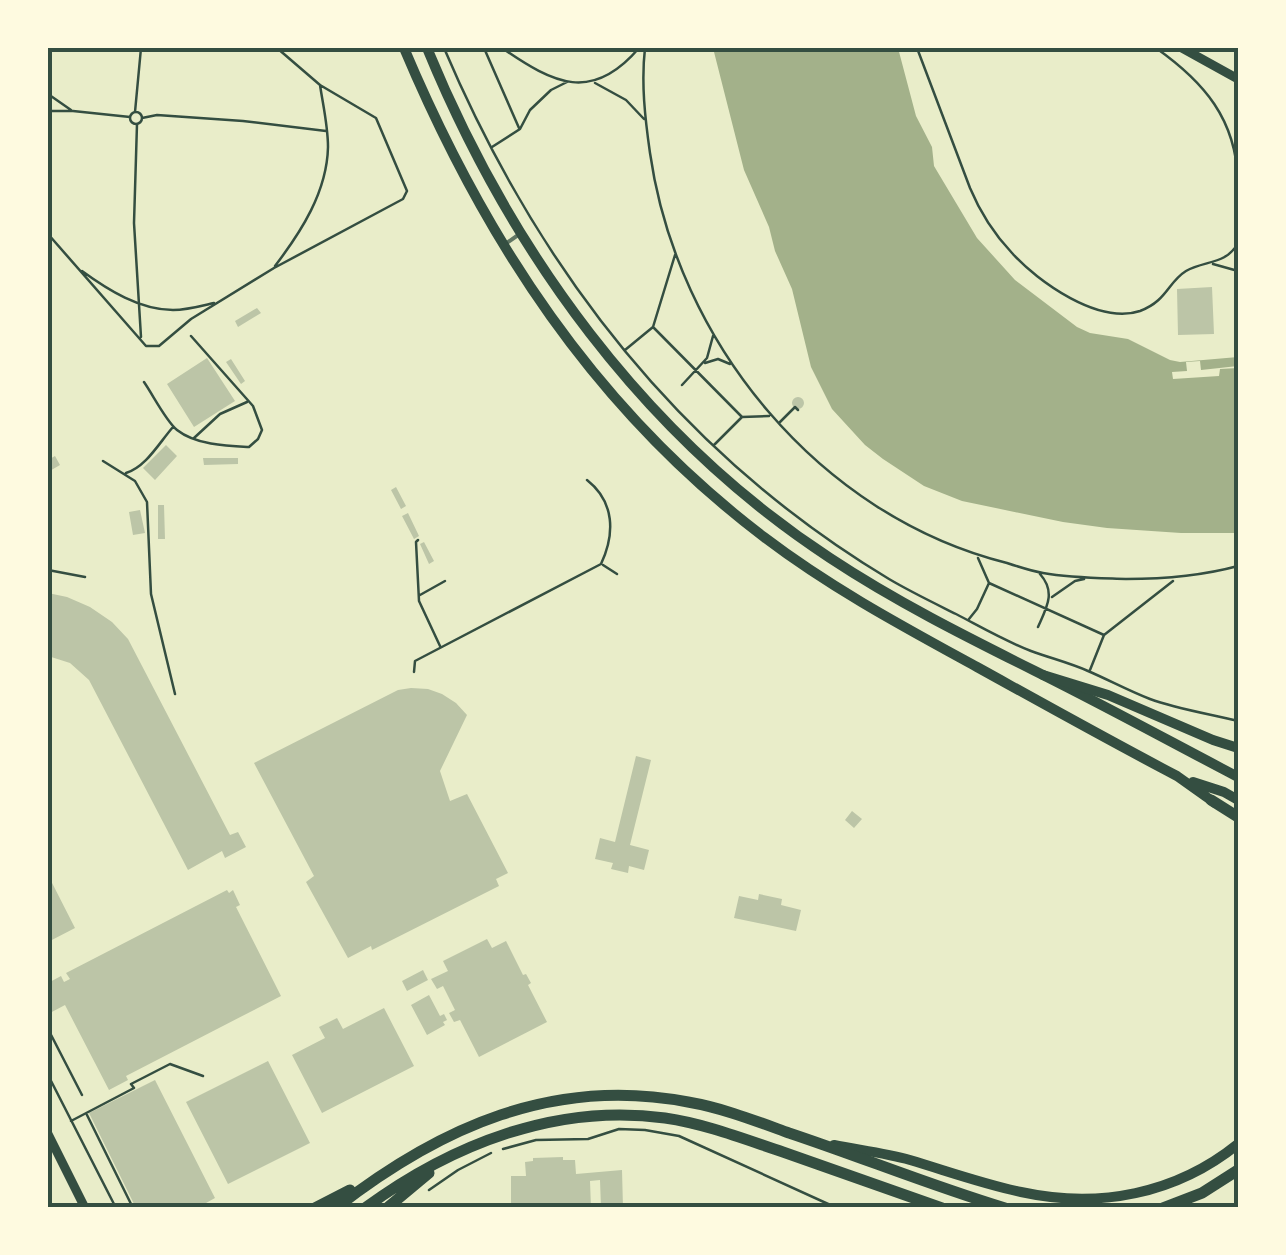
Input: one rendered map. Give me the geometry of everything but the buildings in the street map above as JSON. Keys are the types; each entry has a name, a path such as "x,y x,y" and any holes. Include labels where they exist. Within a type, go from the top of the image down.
{"highway":[{"path":"1211,800 1238,817"},
{"path":"315,1208 481,1120 580,1096 635,1095 692,1102 735,1114 1004,1208"},
{"path":"365,1208 448,1158 506,1133 596,1116 688,1122 942,1208"},
{"path":"387,1208 448,1158"},
{"path":"1163,1208 1202,1193 1238,1170"},
{"path":"336,1208 381,1175"}],"main road":[{"path":"404,48 438,126 503,246 557,326 621,404 687,472 762,536 815,574 1182,779 1238,825"},
{"path":"427,48 472,146 520,233 577,317 655,410 719,473 786,528 862,578 948,627 1238,777"},
{"path":"1182,48 1238,81"},
{"path":"1043,675 1108,695 1238,748"},
{"path":"1182,779 1238,800"},
{"path":"48,1134 85,1208"},
{"path":"809,1140 905,1159 1020,1192 1075,1198 1136,1193 1168,1185 1205,1168 1238,1144"}],"lane":[{"path":"503,246 520,233"}],"path":[{"path":"130,117 135,112 141,48"},
{"path":"48,234 146,346 159,346 191,319 274,268 404,199 407,191 376,118 320,84 278,48"},
{"path":"444,48 490,148 538,232 582,296 652,386 775,501 892,581 1028,650 1090,671 1150,699 1238,721"},
{"path":"484,48 520,129"},
{"path":"502,48 536,69 569,82 594,82 626,100 646,122"},
{"path":"594,82 620,67 639,48"},
{"path":"645,48 646,122 655,185 675,253 732,365 812,457 876,506 932,538 1040,573 1089,578 1177,578 1238,566"},
{"path":"917,48 981,210 1011,252 1049,285 1091,307 1128,314 1160,300 1188,270 1230,254 1238,243"},
{"path":"1156,48 1189,73 1218,108 1233,142 1238,181"},
{"path":"490,148 520,129 536,103 551,90 569,82"},
{"path":"274,268 293,243 325,174 328,148 320,84"},
{"path":"48,94 73,111"},
{"path":"48,111 130,117"},
{"path":"135,112 142,118"},
{"path":"140,339 134,223 137,124 142,118 157,115 243,121 327,131"},
{"path":"130,117 137,124"},
{"path":"623,351 653,327 675,253"},
{"path":"1212,263 1238,271"},
{"path":"77,268 96,282 154,309 178,310 216,303"},
{"path":"653,327 742,417"},
{"path":"682,384 703,364 713,334"},
{"path":"144,382 178,431 228,446 250,446 258,440 261,423 249,401 191,336"},
{"path":"703,364 718,360 732,365"},
{"path":"194,438 220,414 249,401"},
{"path":"779,423 795,407 798,410"},
{"path":"713,446 742,417 773,416"},
{"path":"125,473 140,466 174,426"},
{"path":"103,462 135,481 147,502 151,594 175,694"},
{"path":"414,672 415,661 601,564 608,550 611,522 603,496 586,480"},
{"path":"418,540 418,596 441,648"},
{"path":"968,620 988,583 978,556"},
{"path":"601,564 617,574"},
{"path":"48,570 84,577"},
{"path":"1038,627 1050,598 1049,586 1040,573"},
{"path":"1050,598 1075,581 1089,578"},
{"path":"1090,671 1104,635 1177,578"},
{"path":"418,596 446,581"},
{"path":"988,583 1104,635"},
{"path":"48,1029 82,1095"},
{"path":"70,1121 134,1088 131,1084 170,1064 203,1076"},
{"path":"48,1074 116,1208"},
{"path":"86,1114 133,1208"},
{"path":"423,1195 458,1170 509,1147 547,1138 588,1139 624,1128 678,1136 837,1208"}],"shaded area":[{"path":"713,48 898,48 916,116 932,147 934,166 977,238 1015,280 1090,333 1128,339 1180,362 1238,357 1238,533 1107,528 962,501 924,486 865,445 832,409 811,367 792,289 744,170"}],"pier":[{"path":"1200,361 1201,370 1238,368 1220,369 1219,376 1173,379 1172,372 1187,371 1186,362"}]}
